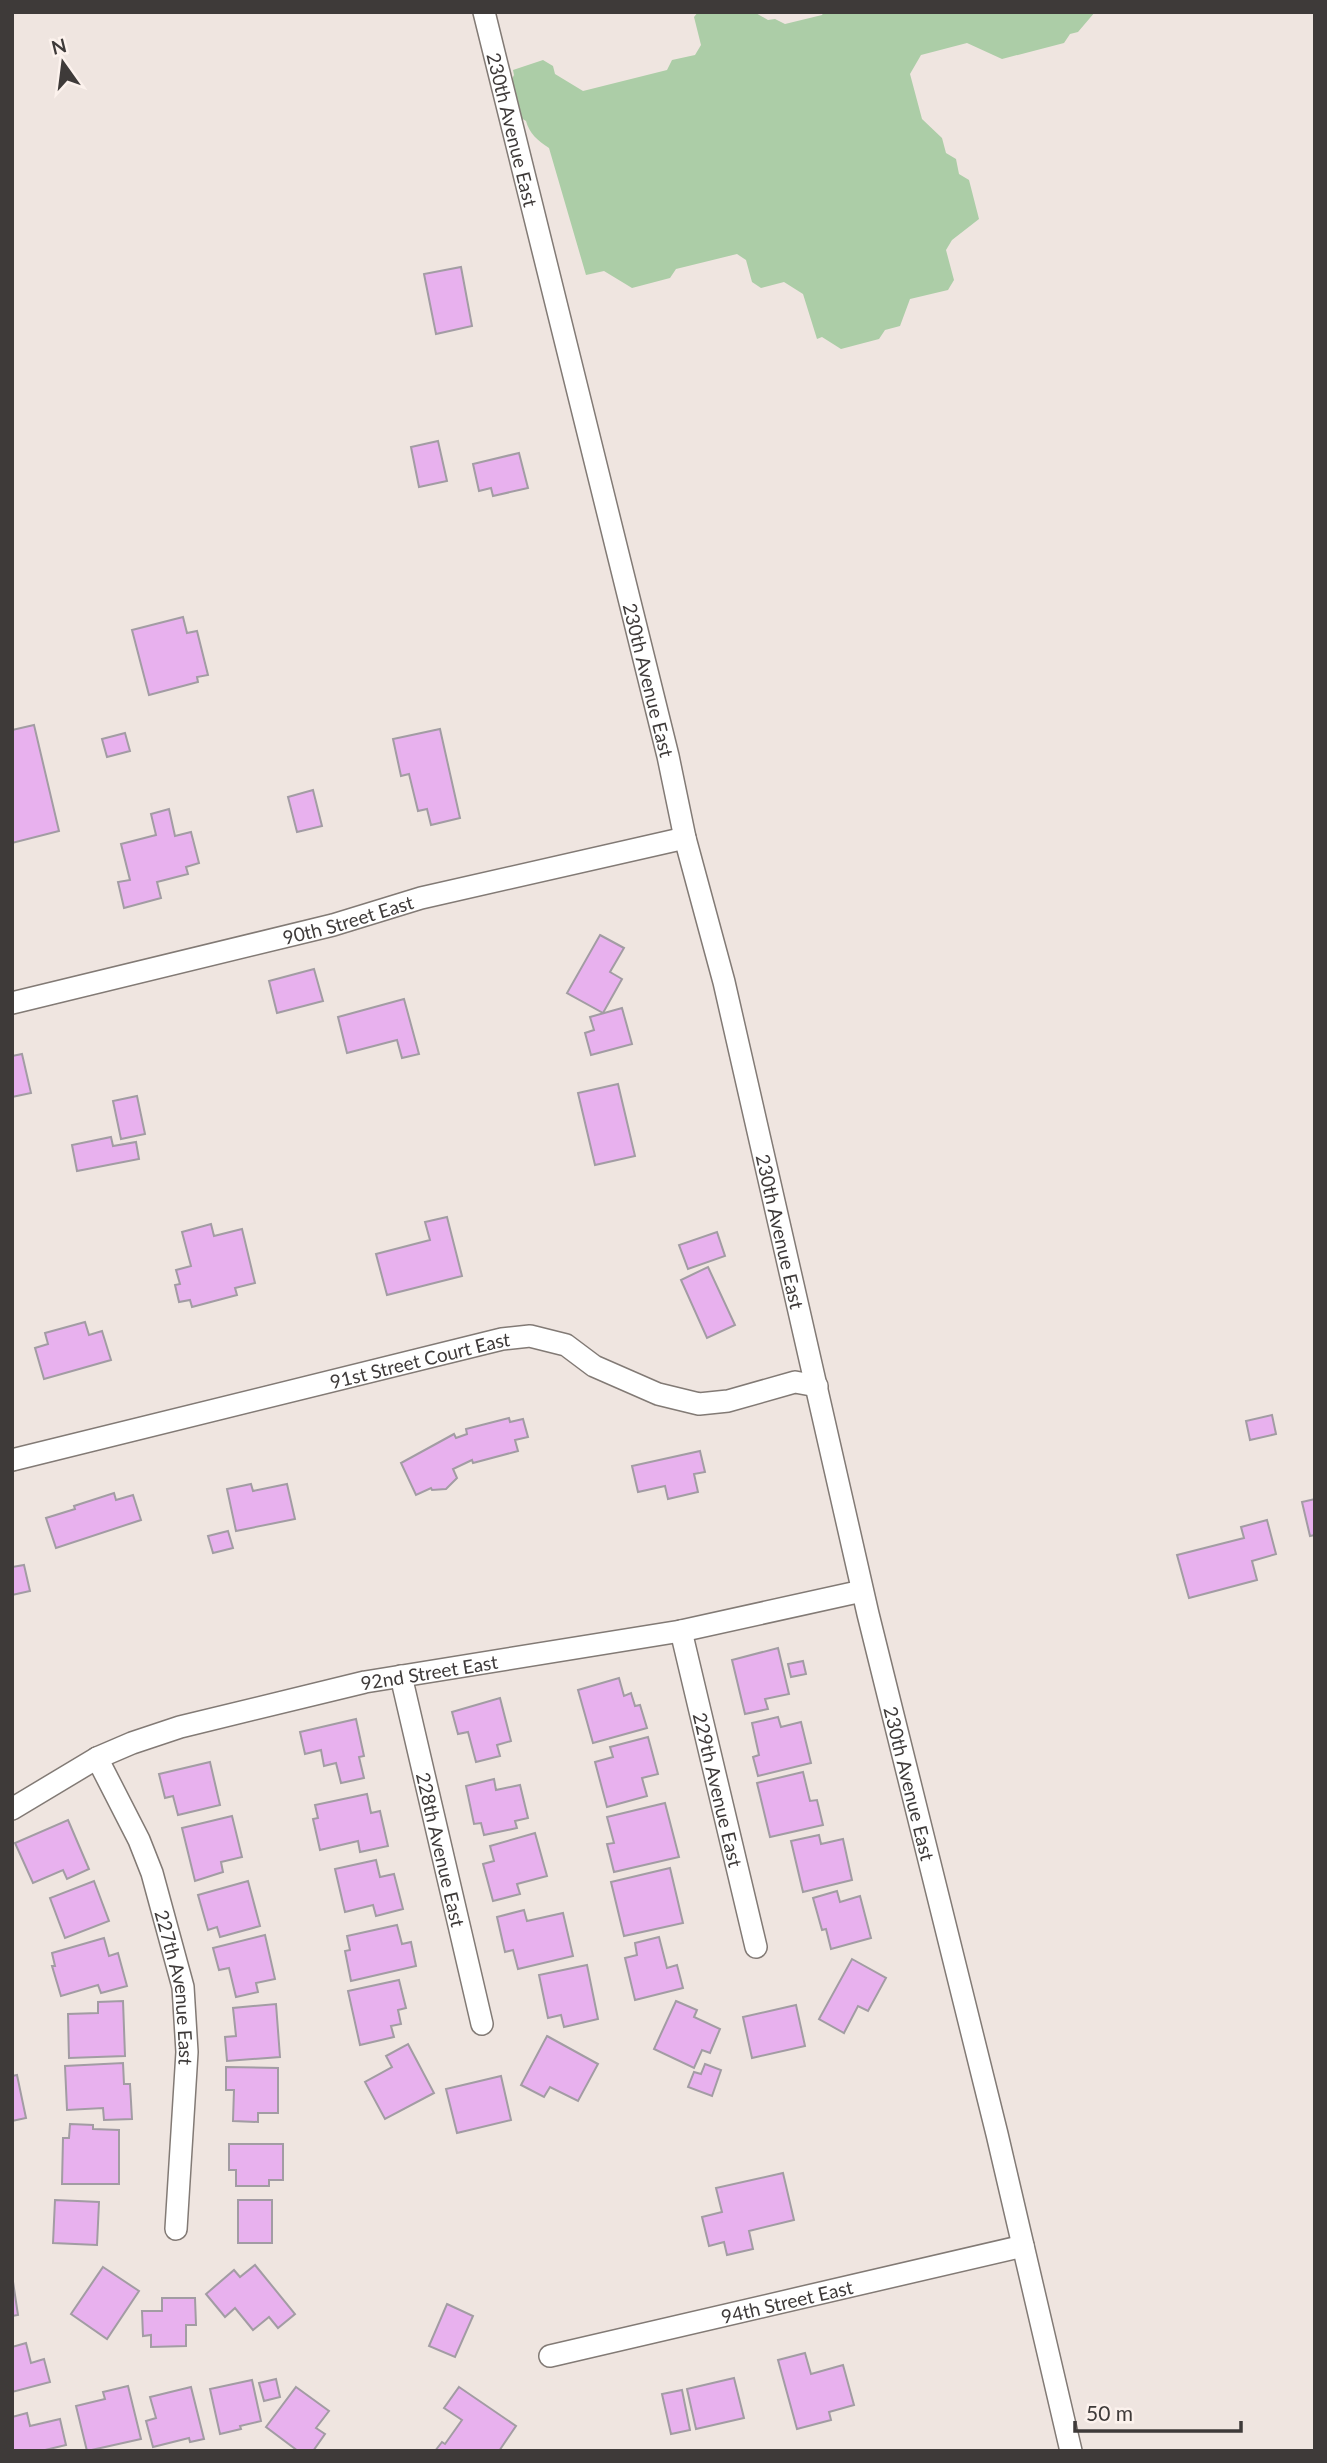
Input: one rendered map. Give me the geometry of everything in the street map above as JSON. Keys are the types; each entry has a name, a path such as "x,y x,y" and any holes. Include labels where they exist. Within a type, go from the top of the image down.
{"street":[{"name":"230th Avenue East","path":"484,12 668,756 685,838 724,982 862,1591 1071,2451"},
{"name":"90th Street East","path":"12,1003 333,925 421,898 685,838"},
{"name":"91st Street Court East","path":"12,1460 502,1339 530,1336 566,1345 594,1366 658,1394 699,1404 728,1401 795,1382 817,1386"},
{"name":"92nd Street East","path":"12,1809 97,1758 180,1727 365,1682 681,1631 862,1591"},
{"name":"229th Avenue East","path":"681,1631 756,1947"},
{"name":"228th Avenue East","path":"401,1676 482,2024"},
{"name":"227th Avenue East","path":"97,1758 139,1840 152,1873 183,1987 187,2052 176,2229"},
{"name":"94th Street East","path":"550,2356 1023,2246"}],"green space":[{"path":"698,12 754,12 768,20 775,19 785,24 822,15 824,12 1095,12 1078,32 1070,34 1064,43 1002,59 967,43 921,55 910,74 922,119 942,138 946,153 956,159 959,174 969,180 979,219 952,240 946,250 954,280 948,290 910,299 900,326 885,330 879,339 841,349 822,337 817,339 803,294 784,282 761,288 752,282 746,260 737,254 676,269 670,278 632,288 604,271 586,275 549,148 534,136 526,121 516,115 509,85 514,75 513,70 543,60 553,66 555,74 583,91 667,70 672,60 695,55 701,45 694,17"}],"building":[{"path":"461,267 472,326 436,334 424,274"},
{"path":"438,441 447,481 419,487 411,447"},
{"path":"519,453 528,488 493,496 491,488 479,491 473,464"},
{"path":"183,617 187,633 197,631 208,675 197,677 198,682 149,695 132,630"},
{"path":"34,725 59,831 12,843 12,730"},
{"path":"440,729 460,818 431,825 427,809 418,811 409,774 401,776 393,739"},
{"path":"125,733 130,751 107,757 102,739"},
{"path":"313,790 322,826 297,832 288,797"},
{"path":"169,809 175,836 191,832 199,863 186,867 188,874 157,882 161,898 124,908 118,882 130,880 121,844 156,835 151,814"},
{"path":"600,935 624,948 610,972 622,979 603,1013 567,993"},
{"path":"314,969 323,1001 277,1013 269,981"},
{"path":"404,999 419,1054 402,1058 397,1040 347,1053 338,1017"},
{"path":"622,1008 632,1044 591,1055 585,1033 594,1030 590,1017"},
{"path":"22,1054 31,1093 12,1097 12,1056"},
{"path":"618,1084 635,1156 595,1165 578,1093"},
{"path":"137,1096 145,1134 121,1139 113,1101"},
{"path":"111,1137 113,1146 136,1142 139,1159 77,1171 72,1145"},
{"path":"447,1217 462,1276 387,1295 376,1254 430,1240 425,1222"},
{"path":"211,1224 214,1236 242,1229 255,1283 235,1288 237,1295 192,1307 190,1300 179,1302 175,1285 180,1284 176,1270 191,1266 182,1232"},
{"path":"717,1232 725,1256 688,1269 679,1245"},
{"path":"708,1267 735,1325 707,1338 681,1280"},
{"path":"85,1322 89,1335 102,1331 111,1360 44,1379 35,1348 48,1344 45,1333"},
{"path":"1272,1415 1276,1434 1250,1440 1246,1421"},
{"path":"509,1418 510,1422 523,1419 528,1437 515,1440 518,1451 473,1463 472,1460 453,1469 457,1478 446,1489 431,1488 416,1495 401,1463 454,1434 456,1438 467,1434 466,1429"},
{"path":"700,1451 705,1472 694,1474 698,1492 668,1499 665,1486 638,1492 632,1466"},
{"path":"251,1484 253,1491 287,1484 295,1519 236,1531 227,1489"},
{"path":"114,1493 116,1500 133,1495 141,1520 56,1548 46,1518"},
{"path":"1315,1499 1315,1535 1310,1536 1302,1502"},
{"path":"1267,1520 1276,1554 1252,1561 1257,1580 1189,1598 1177,1555 1244,1538 1241,1527"},
{"path":"228,1531 233,1548 213,1553 208,1536"},
{"path":"24,1565 30,1591 12,1595 12,1567"},
{"path":"778,1648 789,1694 765,1699 768,1709 745,1714 732,1660"},
{"path":"803,1661 806,1674 791,1677 788,1664"},
{"path":"619,1678 624,1696 631,1693 635,1706 640,1705 647,1728 593,1743 578,1690"},
{"path":"500,1698 511,1741 497,1745 500,1756 476,1762 468,1732 458,1734 452,1712"},
{"path":"778,1717 781,1727 801,1722 811,1763 758,1776 753,1757 759,1755 752,1723"},
{"path":"356,1719 364,1756 359,1757 364,1778 341,1783 336,1763 324,1766 321,1750 305,1754 300,1732"},
{"path":"648,1737 658,1774 642,1778 647,1796 607,1807 595,1762 613,1757 610,1747"},
{"path":"210,1762 220,1805 178,1815 173,1796 165,1798 159,1774"},
{"path":"803,1772 810,1801 817,1800 823,1825 770,1837 757,1783"},
{"path":"494,1779 496,1790 520,1785 528,1818 515,1821 517,1828 484,1835 481,1823 474,1824 466,1786"},
{"path":"367,1794 371,1813 380,1811 388,1846 360,1852 358,1841 320,1850 313,1819 318,1818 315,1805"},
{"path":"665,1803 679,1857 614,1872 607,1844 614,1843 607,1817"},
{"path":"232,1816 242,1857 221,1862 223,1872 195,1881 182,1828"},
{"path":"68,1820 89,1869 67,1879 63,1870 33,1883 15,1843"},
{"path":"535,1833 547,1876 517,1884 520,1894 493,1901 483,1864 494,1861 490,1846"},
{"path":"819,1835 821,1844 843,1839 852,1880 803,1892 791,1841"},
{"path":"376,1860 380,1877 394,1874 403,1909 376,1916 373,1905 345,1912 335,1869"},
{"path":"670,1868 683,1923 624,1936 611,1882"},
{"path":"94,1881 109,1921 65,1938 50,1898"},
{"path":"248,1881 260,1926 220,1937 217,1927 208,1930 198,1895"},
{"path":"837,1891 840,1902 860,1896 871,1938 831,1949 826,1929 822,1930 813,1898"},
{"path":"524,1910 527,1921 563,1913 573,1956 518,1969 513,1950 505,1952 497,1917"},
{"path":"397,1925 402,1944 411,1942 416,1966 351,1981 345,1951 350,1950 347,1936"},
{"path":"265,1935 275,1979 256,1983 258,1992 236,1997 229,1968 219,1970 213,1948"},
{"path":"659,1937 667,1968 677,1965 683,1988 635,2000 625,1958 637,1955 635,1943"},
{"path":"104,1938 109,1956 118,1953 127,1986 101,1993 98,1985 61,1996 52,1966 55,1966 52,1953"},
{"path":"852,1959 886,1978 868,2011 858,2006 844,2033 819,2019"},
{"path":"587,1965 598,2019 564,2027 561,2015 548,2018 539,1975"},
{"path":"399,1980 406,2008 398,2010 401,2024 391,2026 394,2037 360,2045 348,1991"},
{"path":"123,2001 125,2056 69,2058 68,2014 98,2013 98,2002"},
{"path":"676,2001 697,2010 694,2017 720,2029 710,2053 702,2050 694,2068 654,2049"},
{"path":"276,2004 280,2057 227,2061 225,2037 236,2036 233,2008"},
{"path":"796,2005 805,2046 752,2058 743,2017"},
{"path":"547,2036 598,2064 578,2101 550,2087 544,2097 521,2085"},
{"path":"408,2044 434,2093 385,2119 365,2082 392,2067 386,2056"},
{"path":"123,2063 124,2084 130,2084 132,2119 104,2120 103,2108 67,2110 65,2066"},
{"path":"705,2064 721,2070 712,2096 688,2087 694,2072 701,2074"},
{"path":"226,2067 278,2068 278,2113 258,2113 258,2122 233,2121 234,2090 226,2090"},
{"path":"17,2075 26,2118 12,2121 12,2076"},
{"path":"501,2076 511,2120 457,2133 446,2089"},
{"path":"70,2124 93,2125 93,2129 119,2130 119,2184 62,2184 63,2138 69,2138"},
{"path":"229,2144 283,2144 283,2180 269,2180 269,2186 236,2186 236,2170 229,2170"},
{"path":"783,2173 794,2220 749,2231 753,2249 727,2255 724,2242 709,2246 702,2217 722,2212 716,2188"},
{"path":"55,2200 99,2202 97,2245 53,2243"},
{"path":"238,2200 272,2200 272,2243 238,2243"},
{"path":"255,2265 295,2314 278,2328 269,2317 253,2330 235,2308 225,2317 206,2294 234,2270 240,2277"},
{"path":"103,2267 139,2291 107,2339 71,2314"},
{"path":"12,2275 18,2315 12,2316"},
{"path":"162,2298 195,2298 196,2325 186,2325 186,2346 151,2347 151,2335 143,2336 142,2311 162,2311"},
{"path":"447,2304 473,2316 455,2357 429,2346"},
{"path":"26,2343 31,2363 44,2359 50,2382 12,2392 12,2347"},
{"path":"805,2353 811,2374 843,2365 854,2405 829,2412 831,2420 797,2429 778,2360"},
{"path":"734,2378 744,2418 696,2429 687,2389"},
{"path":"276,2379 280,2397 264,2401 259,2383"},
{"path":"252,2380 261,2421 220,2434 210,2389"},
{"path":"128,2386 141,2439 87,2451 76,2406 105,2399 103,2392"},
{"path":"191,2387 204,2439 190,2442 189,2438 153,2447 146,2421 156,2418 150,2397"},
{"path":"296,2387 329,2411 316,2428 325,2434 313,2451 298,2451 266,2427"},
{"path":"459,2387 516,2426 499,2451 435,2451 442,2442 445,2444 462,2420 444,2408"},
{"path":"682,2390 690,2430 671,2434 662,2394"},
{"path":"27,2413 30,2426 60,2419 66,2445 41,2451 12,2451 12,2417"}]}
